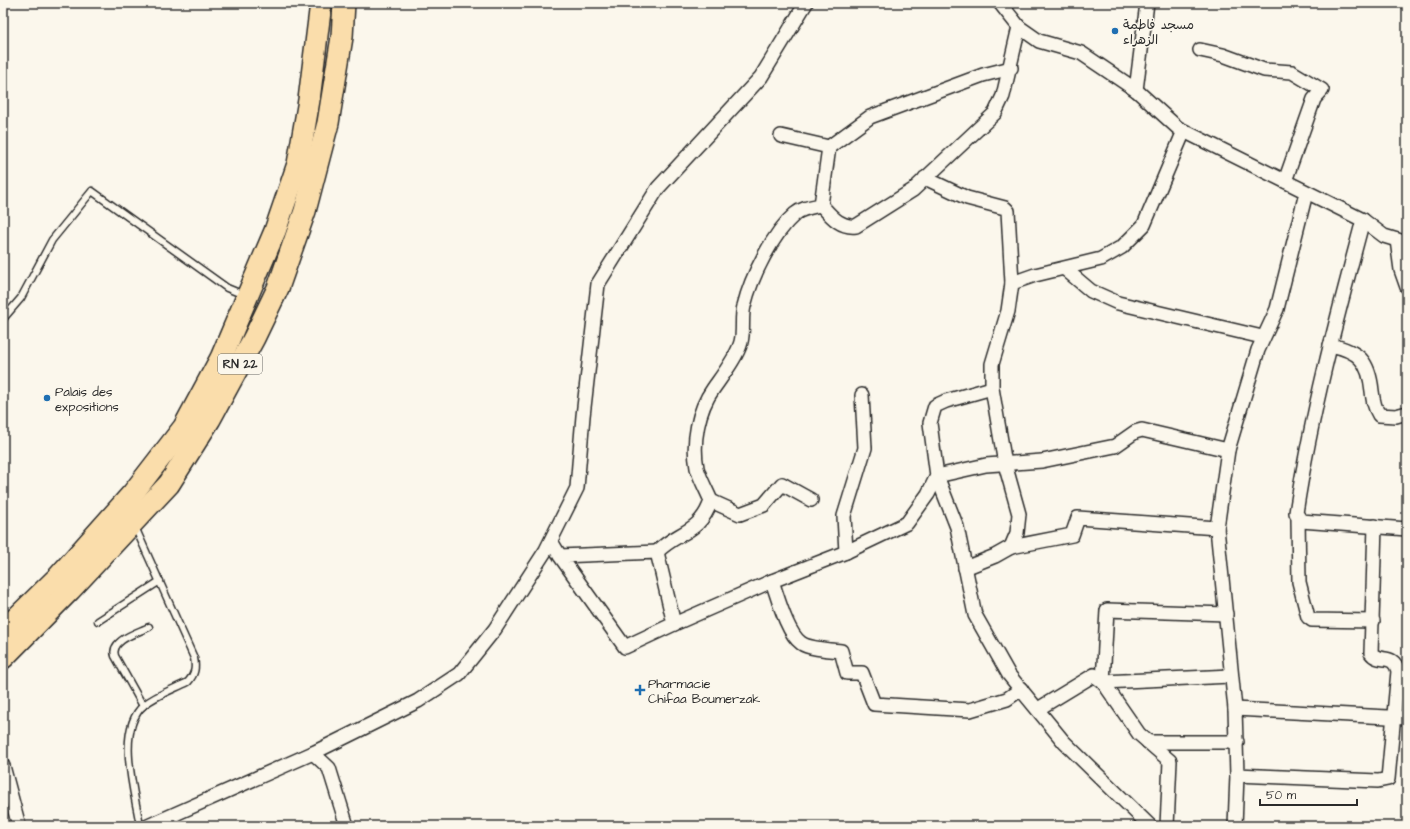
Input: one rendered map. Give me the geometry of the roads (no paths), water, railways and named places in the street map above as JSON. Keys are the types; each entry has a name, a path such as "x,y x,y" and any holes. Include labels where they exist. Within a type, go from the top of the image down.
{"highway":[{"name":"RN 22","path":"3,631 59,576 128,499 184,427 221,358 249,297 275,232 298,164 309,100 321,3"},
{"name":"RN 22","path":"3,658 173,478 210,419 254,338 278,288 304,211 328,123 342,37 344,3"}],"street":[{"path":"148,826 313,753 418,700 459,674 495,629 551,541 577,488 583,416 598,284 658,188 761,77 806,3"},
{"path":"1000,3 1019,27 1039,40 1081,53 1136,90 1178,128 1306,193 1363,220 1384,236 1402,242 1401,270 1407,287"},
{"path":"1136,90 1147,3"},
{"path":"1010,68 983,76 870,117 829,147 821,205 834,220 842,225 850,227 856,226 913,190 995,113 1003,96 1010,68 1019,27"},
{"path":"1200,50 1223,55 1264,70 1292,72 1322,90 1314,99 1285,181"},
{"path":"1012,283 1035,275 1101,260 1122,246 1144,225 1184,131"},
{"path":"781,136 829,147"},
{"path":"925,178 967,198 1005,208 1008,211 1012,283 1008,311 992,364 992,388 1005,464 1019,514 1017,533 1011,547"},
{"path":"1235,826 1237,742 1217,528 1228,450 1262,337 1277,309 1306,193"},
{"path":"560,556 657,552 667,542 685,534 706,515 711,501 697,468 696,439 701,412 711,391 726,369 741,342 743,307 752,278 772,242 795,214 804,209 821,205"},
{"path":"1363,220 1330,345 1300,484 1296,514 1298,519 1298,582 1308,617 1316,620 1373,621"},
{"path":"1065,269 1091,292 1118,303 1262,337"},
{"path":"1330,345 1347,349 1359,356 1366,366 1370,375 1374,409 1378,415 1396,416 1407,413"},
{"path":"992,388 946,401 935,406 930,423 937,476 957,527 975,614 1009,675 1064,742 1150,826"},
{"path":"846,552 844,516 865,448 862,395"},
{"path":"551,541 560,556 625,647 772,581 873,541 907,523 928,494 937,476 986,464 1042,461 1115,446 1135,432 1142,430 1228,450"},
{"path":"711,501 740,514 764,506 782,484 811,500"},
{"path":"965,568 995,556 1011,547 1072,535 1078,518 1217,528"},
{"path":"1298,519 1301,521 1407,529"},
{"path":"1237,776 1385,781 1388,779 1401,717 1398,670 1396,664 1393,661 1372,656 1375,526"},
{"path":"657,552 674,624"},
{"path":"772,581 790,630 801,644 841,651 847,673 862,673 874,704 970,710 1007,699 1021,689"},
{"path":"1103,682 1107,610 1226,614"},
{"path":"1038,709 1094,675 1103,682 1140,734 1170,761 1166,826"},
{"path":"1103,682 1231,676"},
{"path":"1235,709 1401,717"},
{"path":"1148,742 1237,742"},
{"path":"313,753 329,768 347,826"},
{"path":"3,766 20,826"}],"lane":[{"path":"3,319 21,298 52,240 92,191 227,288 249,297"},
{"path":"133,522 194,658 195,671 188,682 143,706 134,719 129,733 128,749 140,826"},
{"path":"98,621 160,581"},
{"path":"143,706 115,656 114,650 117,643 149,626"}],"place":[{"name":"مسجد فاطمة الزهراء","path":"1115,31"},
{"name":"Palais des expositions","path":"47,398"},
{"name":"Pharmacie Chifaa Boumerzak","path":"640,690"}]}
